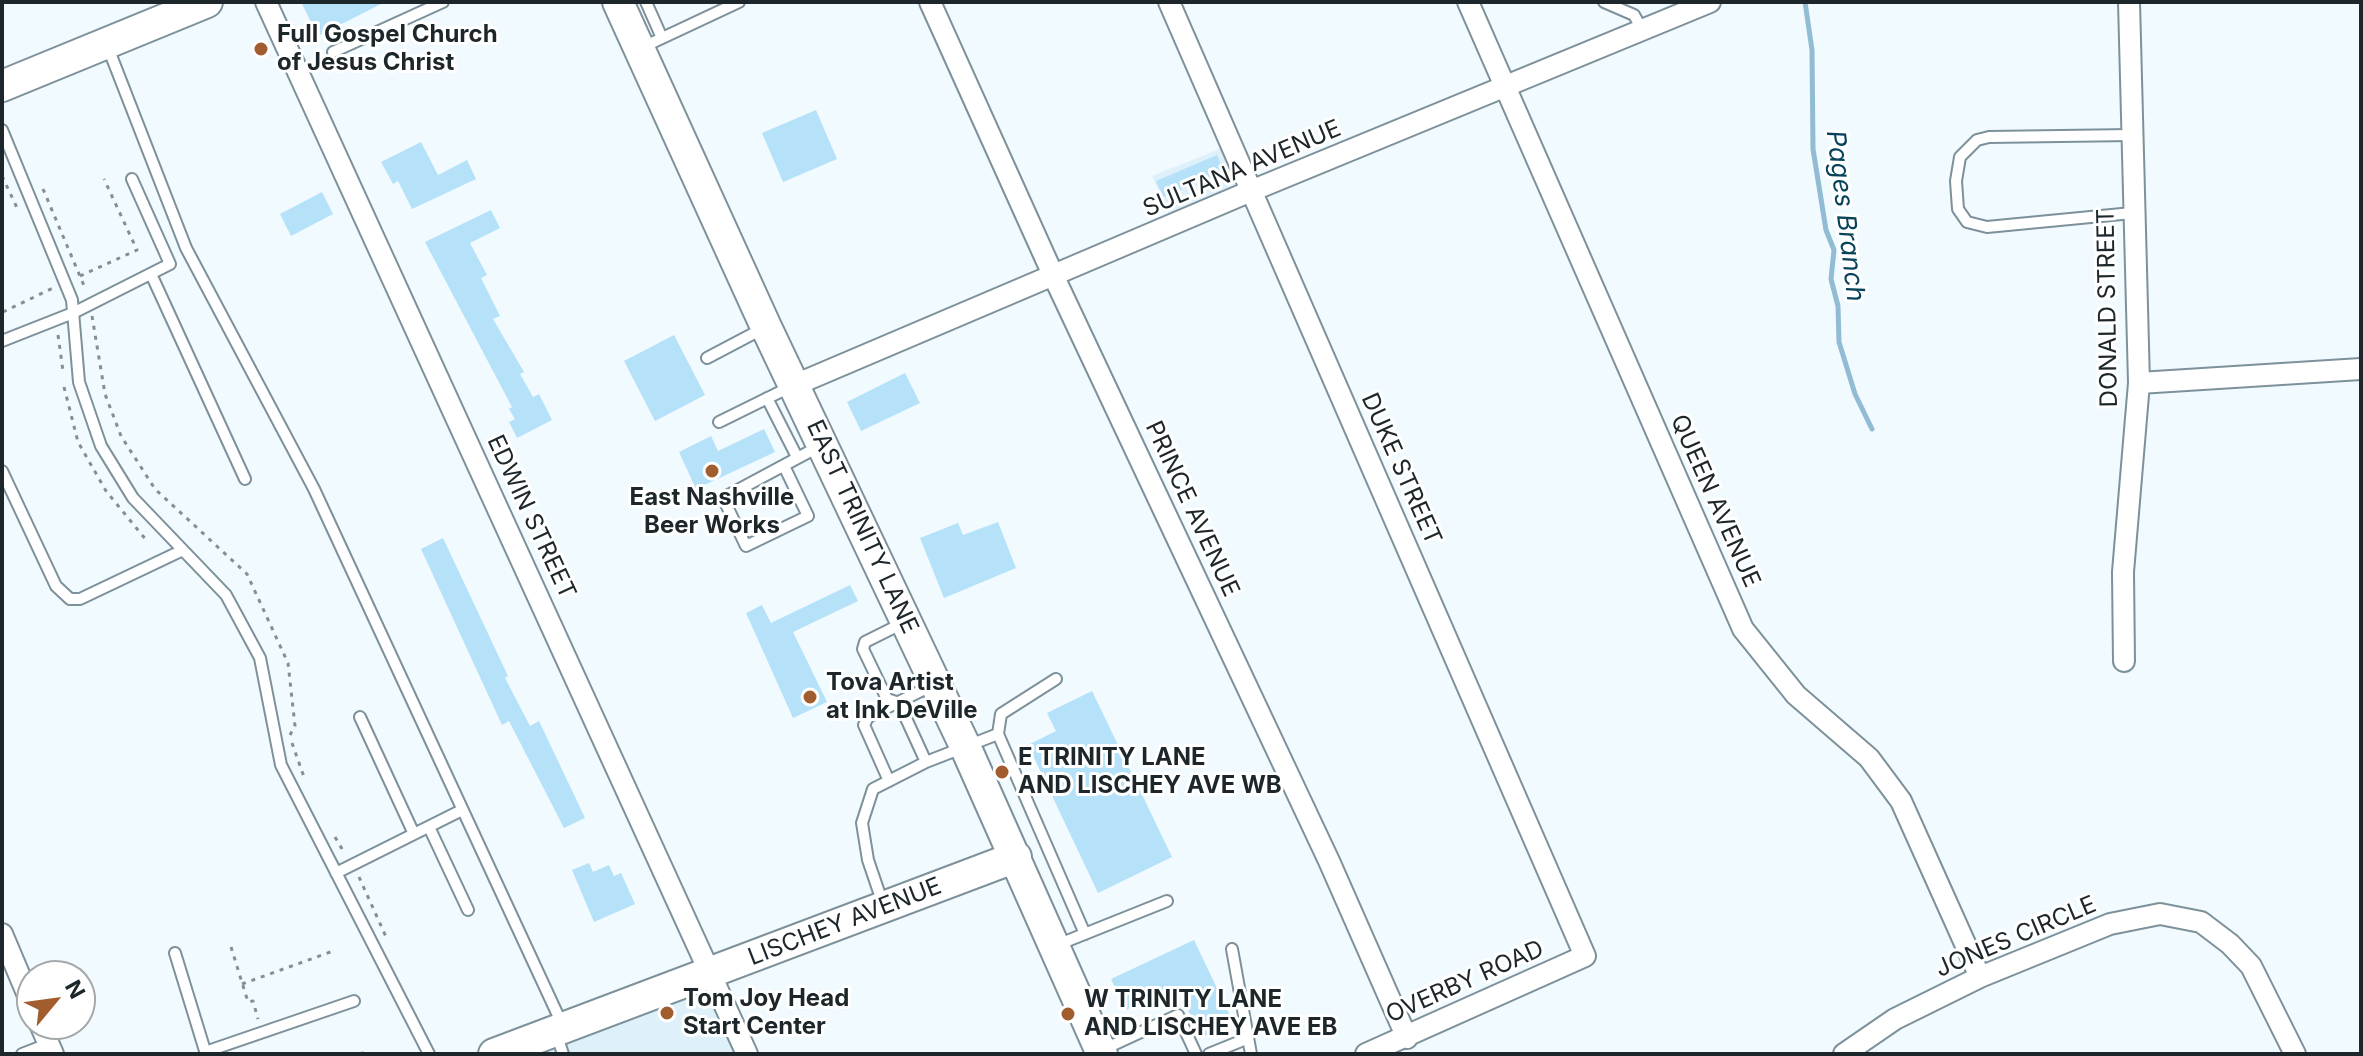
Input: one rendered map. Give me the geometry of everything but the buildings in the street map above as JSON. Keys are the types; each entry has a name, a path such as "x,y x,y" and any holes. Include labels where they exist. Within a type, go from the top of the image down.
{"main road":[{"path":"2,86 207,2"},
{"name":"EAST TRINITY LANE","path":"618,2 650,44 766,327 795,385 810,450 906,621 1016,857 1101,1052"},
{"name":"LISCHEY AVENUE","path":"494,1054 561,1038 712,972 1016,857"}],"street":[{"name":"EDWIN STREET","path":"266,2 747,1054"},
{"name":"PRINCE AVENUE","path":"930,2 1054,277 1329,861 1407,1038"},
{"name":"DUKE STREET","path":"1169,2 1585,956"},
{"name":"QUEEN AVENUE","path":"1468,2 1743,629 1796,695 1869,758 1901,801 1980,977"},
{"name":"SULTANA AVENUE","path":"795,385 1251,191 1710,2"},
{"name":"DONALD STREET","path":"2124,661 2123,572 2139,383 2132,213 2129,2"},
{"path":"2139,383 2361,369"},
{"name":"JONES CIRCLE","path":"1844,1054 1895,1019 1980,977 2110,924 2160,914 2201,922 2230,944 2251,966 2295,1054"},
{"path":"2,934 16,967"},
{"name":"OVERBY ROAD","path":"1366,1054 1585,956"}],"lane":[{"path":"333,52 443,2"},
{"path":"646,2 650,44 739,2"},
{"path":"1604,2 1634,15 1643,31"},
{"path":"106,43 186,248 314,489 462,810 561,1038"},
{"path":"2,130 72,300 79,382 101,446 133,498 226,595 260,658 281,765 429,1054"},
{"path":"2132,135 1989,137 1977,140 1960,157 1956,181 1958,209 1967,222 1987,227 2132,213"},
{"path":"2,341 73,313 170,264 132,179"},
{"path":"151,274 245,479"},
{"path":"707,358 766,327"},
{"path":"719,422 795,385"},
{"path":"767,398 810,450 785,468 723,498 746,546 808,516 785,468"},
{"path":"2,471 56,586 70,599 80,599 183,550"},
{"path":"906,621 865,642 863,649 887,699 899,703 926,762"},
{"path":"1056,679 1001,714 998,734 1085,934"},
{"path":"889,781 864,725 868,717 936,684"},
{"path":"360,717 414,834"},
{"path":"884,907 868,860 862,823 873,789 926,762 998,734"},
{"path":"336,873 462,810"},
{"path":"429,827 468,910"},
{"path":"1055,946 1167,901"},
{"path":"1232,949 1251,1054"},
{"path":"175,953 206,1053 354,1001"},
{"path":"1101,1052 1178,1015 1196,1054"},
{"path":"1209,1054 1246,1039"},
{"path":"22,1054 51,1049"}],"path":[{"path":"76,278 137,250 104,179"},
{"path":"43,188 85,288"},
{"path":"7,321 2,311 53,288"},
{"path":"231,947 242,984 259,1022"},
{"path":"242,984 336,950"},
{"path":"360,1054 368,1051 369,1054"}],"shaded area":[{"path":"1232,144 1251,191 1174,226 1152,176"},
{"name":"Tom Joy Head Start Center","path":"712,972 747,1054 494,1054"}],"waterway":[{"name":"Pages Branch","path":"1805,2 1812,50 1813,149 1826,230 1834,250 1831,279 1838,306 1839,342 1855,394 1872,429"}],"place":[{"name":"Full Gospel Church of Jesus Christ","path":"261,49"},
{"name":"East Nashville Beer Works","path":"712,471"},
{"name":"Tova Artist at Ink DeVille","path":"810,697"},
{"name":"E TRINITY LANE AND LISCHEY AVE WB","path":"1002,772"},
{"name":"Tom Joy Head Start Center","path":"667,1013"},
{"name":"W TRINITY LANE AND LISCHEY AVE EB","path":"1068,1014"}]}
